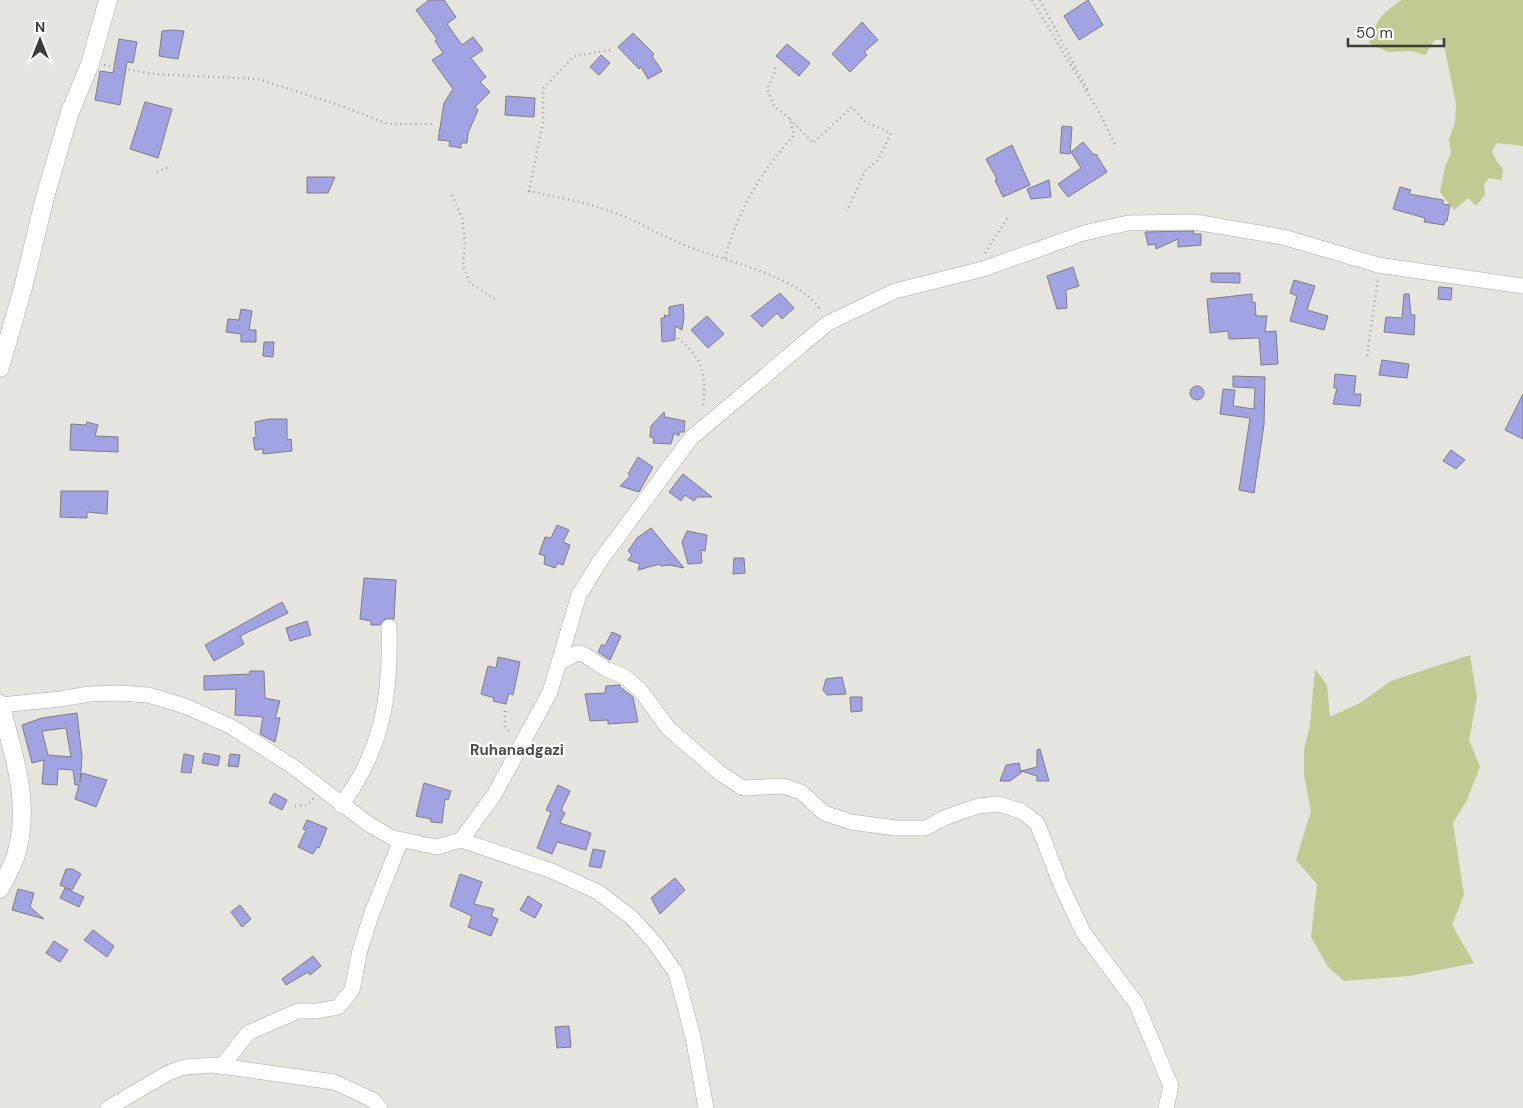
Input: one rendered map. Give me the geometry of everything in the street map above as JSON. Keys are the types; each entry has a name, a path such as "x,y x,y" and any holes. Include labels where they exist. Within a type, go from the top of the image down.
{"street":[{"path":"0,368 23,288 47,188 70,112 90,64 108,0"},
{"path":"0,889 14,860 20,841 22,820 21,785 0,704 60,699 89,694 148,696 185,706 230,726 292,766 370,825 401,840 437,848 461,840 494,795 550,692 579,595 592,573 670,464 691,438 702,428 828,323 895,291 971,272 1084,233 1128,223 1156,221 1195,222 1283,237 1378,265 1523,286"},
{"path":"342,805 358,784 379,732 389,680 388,627"},
{"path":"559,662 577,653 583,654 606,669 624,677 641,691 668,728 720,773 743,788 784,786 801,792 824,813 851,822 896,828 926,828 944,818 978,806 999,804 1021,811 1037,823 1064,893 1083,932 1136,1003 1171,1086 1166,1108"},
{"path":"222,1066 248,1033 298,1011 317,1011 338,1007 352,990 360,950 372,913 401,840"},
{"path":"461,840 552,871 598,892 631,917 654,942 676,973 692,1037 706,1108"},
{"path":"108,1108 139,1089 185,1066 222,1066 334,1082 366,1096 380,1108"}],"path":[{"path":"1032,0 1100,114"},
{"path":"1040,0 1116,147"},
{"path":"610,50 574,56 544,89 544,122 529,191 606,210 688,246 760,270 794,287 816,302 828,323"},
{"path":"90,64 153,74 258,80 344,107 388,124 434,124"},
{"path":"775,65 775,72 767,89 774,106 790,119 813,143 852,107 865,122 891,133 878,160 865,171 847,210"},
{"path":"726,258 731,237 747,197 772,160 794,135 790,119"},
{"path":"157,172 171,166"},
{"path":"452,195 462,218 463,266 470,283 498,301"},
{"path":"971,272 1008,217"},
{"path":"1368,356 1375,309 1378,265"},
{"path":"678,338 694,352 705,380 702,428"},
{"path":"505,711 505,726 518,743 516,753"},
{"path":"295,806 307,805 322,790"}],"green space":[{"path":"1402,0 1523,0 1523,146 1497,143 1492,151 1503,169 1502,180 1489,178 1484,184 1485,195 1476,206 1468,198 1454,210 1440,192 1445,167 1451,153 1449,139 1455,123 1456,104 1443,40 1435,40 1425,55 1411,51 1388,52 1369,43 1374,28 1381,18 1389,9"},
{"path":"1470,655 1477,697 1469,740 1480,767 1467,800 1453,823 1464,895 1452,925 1474,963 1409,976 1344,981 1328,967 1311,937 1317,884 1296,860 1311,811 1304,775 1304,749 1310,725 1315,669 1327,685 1330,717 1360,703 1391,681"}],"building":[{"path":"429,0 444,0 456,17 447,24 462,45 473,37 483,50 471,58 486,77 480,82 490,92 475,107 478,110 468,133 467,143 461,143 461,148 449,146 450,141 438,140 444,103 453,89 432,60 443,53 435,41 437,39 416,10"},
{"path":"1088,0 1103,25 1079,40 1064,16"},
{"path":"862,22 878,40 864,52 867,55 850,72 832,54"},
{"path":"162,31 184,31 178,59 159,56"},
{"path":"633,33 654,54 652,56 662,71 648,79 641,67 639,69 618,47"},
{"path":"119,39 137,42 133,63 127,62 120,105 95,100 100,71 113,73"},
{"path":"787,44 810,63 799,76 776,56"},
{"path":"601,55 610,63 599,75 590,67"},
{"path":"506,96 535,98 534,117 505,115"},
{"path":"145,102 172,109 158,158 130,149"},
{"path":"1062,126 1072,127 1070,154 1060,153"},
{"path":"1083,142 1094,155 1096,154 1107,172 1068,197 1058,184 1081,168 1071,152"},
{"path":"1012,145 1030,185 1003,197 995,180 997,179 986,159"},
{"path":"307,177 335,177 328,193 307,193"},
{"path":"1049,180 1051,197 1031,199 1027,189"},
{"path":"1400,187 1411,190 1409,194 1443,200 1443,204 1450,205 1447,221 1445,221 1444,225 1424,222 1425,218 1393,209"},
{"path":"1194,231 1193,234 1201,234 1201,245 1178,247 1178,239 1156,249 1155,244 1148,245 1145,232"},
{"path":"1073,267 1079,286 1066,290 1067,308 1057,309 1047,276"},
{"path":"1211,273 1240,273 1240,283 1211,282"},
{"path":"1294,280 1315,286 1307,310 1328,316 1324,330 1290,321 1297,296 1290,293"},
{"path":"1439,287 1452,288 1451,300 1438,299"},
{"path":"780,293 794,308 782,319 777,313 762,327 751,316"},
{"path":"1252,294 1252,302 1255,302 1256,316 1267,316 1265,332 1276,331 1278,364 1261,365 1259,338 1229,339 1228,331 1210,333 1207,299"},
{"path":"1404,294 1409,294 1411,315 1415,315 1414,335 1384,332 1386,317 1402,318"},
{"path":"683,304 682,330 675,326 675,340 662,342 661,318 665,318 664,315 669,316 669,307"},
{"path":"241,309 252,311 249,330 256,330 256,342 241,342 241,334 226,332 228,319 239,320"},
{"path":"707,316 724,334 708,348 691,330"},
{"path":"264,342 274,342 273,357 263,356"},
{"path":"1382,360 1409,364 1407,378 1379,375"},
{"path":"1335,374 1356,376 1354,394 1361,394 1360,406 1333,404 1337,388 1334,388"},
{"path":"1233,376 1265,377 1264,424 1254,493 1239,490 1250,418 1220,414 1223,389 1235,390 1233,406 1254,409 1255,388 1233,387"},
{"path":"1194,386 1200,386 1204,393 1200,400 1194,400 1190,396 1190,390"},
{"path":"1523,394 1523,439 1505,430"},
{"path":"664,412 665,417 685,421 684,432 679,432 679,436 674,433 671,444 653,443 654,438 650,437 651,426"},
{"path":"269,419 287,419 287,440 291,439 292,451 263,454 263,449 255,450 253,438 256,437 255,422"},
{"path":"87,422 98,425 95,436 118,437 118,452 70,450 71,424 86,425"},
{"path":"1451,450 1465,460 1456,469 1443,461"},
{"path":"638,457 653,467 639,492 620,486 630,476 628,474"},
{"path":"683,474 712,497 697,497 694,501 685,495 681,501 669,492"},
{"path":"61,491 108,491 107,514 87,512 87,518 60,517"},
{"path":"557,525 569,530 563,542 570,545 563,565 558,563 555,568 544,564 545,556 539,554 545,537 551,538"},
{"path":"651,528 684,568 670,565 661,566 660,564 638,570 640,564 628,560 632,555 628,551 637,538"},
{"path":"687,531 707,535 705,551 701,550 702,563 688,564 682,542"},
{"path":"734,558 744,558 745,573 733,574"},
{"path":"364,578 396,580 394,619 385,619 380,625 371,625 371,621 360,619"},
{"path":"282,602 288,613 240,636 244,644 214,661 205,645"},
{"path":"307,621 311,635 290,641 286,628"},
{"path":"612,632 621,636 610,660 598,652 602,644 605,646"},
{"path":"498,657 520,662 513,695 509,693 506,704 493,701 494,698 481,694 488,666 496,668"},
{"path":"250,671 264,671 265,698 280,701 275,718 280,718 275,742 260,734 263,717 235,715 236,689 204,690 204,676 250,674"},
{"path":"842,677 846,694 827,695 823,690 826,679"},
{"path":"620,685 633,697 638,722 608,724 608,720 590,721 585,694 605,693 606,686"},
{"path":"850,697 862,697 862,711 851,712"},
{"path":"77,713 82,757 80,782 82,773 107,780 96,807 75,799 79,785 75,785 73,770 58,769 57,785 42,784 44,760 32,763 22,725 42,718","holes":["66,728 71,757 48,755 42,731"]},
{"path":"1040,749 1049,781 1037,781 1037,776 1021,771 1037,767 1037,750"},
{"path":"204,753 220,756 218,766 202,763"},
{"path":"184,754 194,756 191,773 181,772"},
{"path":"230,754 240,755 238,767 228,766"},
{"path":"1019,763 1021,773 1010,781 1000,781 1006,765"},
{"path":"424,783 451,791 448,800 445,799 442,823 431,822 431,819 416,816"},
{"path":"558,785 570,791 561,810 565,813 560,823 591,833 586,850 557,842 552,854 537,848 551,812 546,810"},
{"path":"274,793 287,800 282,810 269,803"},
{"path":"307,820 327,828 319,848 317,847 313,854 298,847 306,830 303,829"},
{"path":"593,849 605,851 601,868 589,866"},
{"path":"66,869 73,869 81,874 72,890 60,885"},
{"path":"460,874 482,882 474,904 494,909 491,916 498,919 491,936 468,927 472,916 450,906"},
{"path":"675,878 685,890 660,914 651,898"},
{"path":"65,888 84,897 79,907 60,898"},
{"path":"18,889 34,893 30,907 44,919 12,910"},
{"path":"528,896 542,905 535,918 520,910"},
{"path":"240,905 251,919 242,927 231,912"},
{"path":"93,930 114,946 107,957 84,940"},
{"path":"54,941 68,950 60,962 46,953"},
{"path":"313,956 321,966 310,975 308,972 286,985 282,979"},
{"path":"569,1026 571,1047 557,1048 555,1027"}],"district":[{"name":"Ruhanadgazi","path":"517,750"}]}
